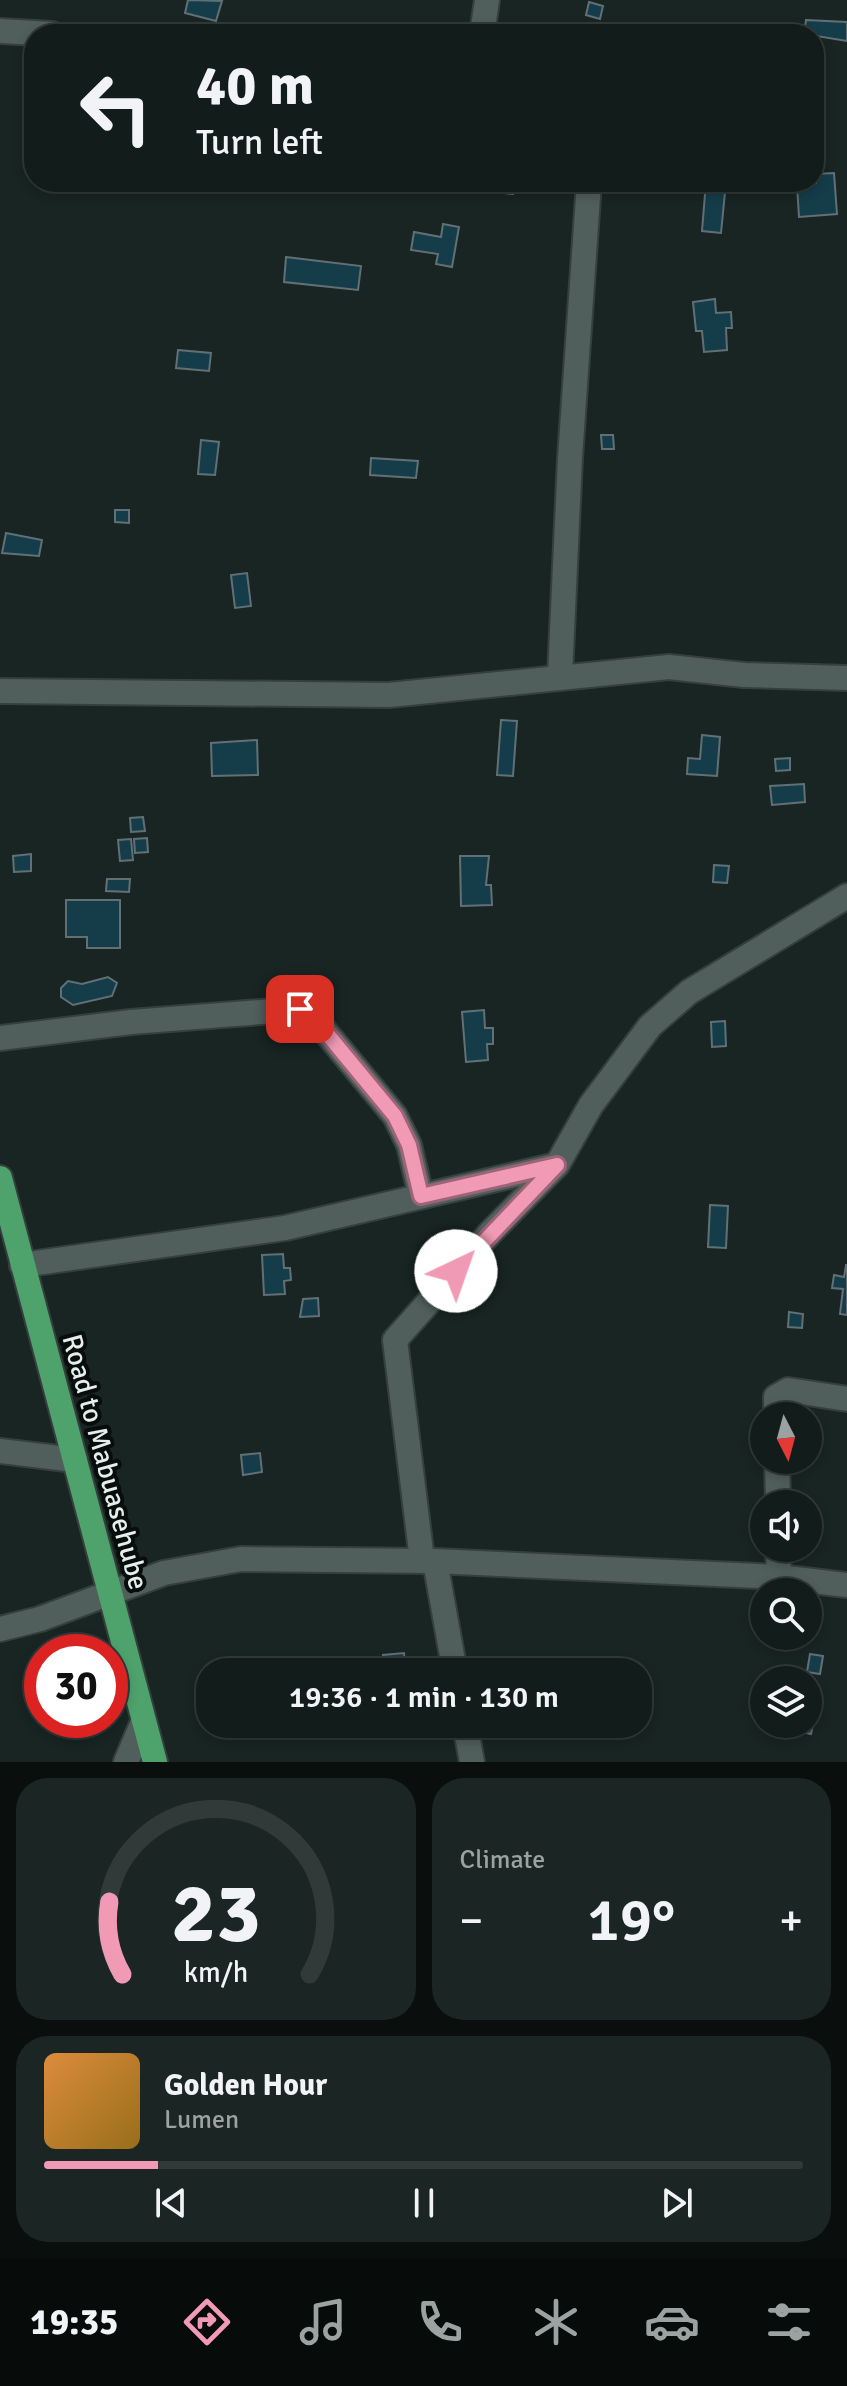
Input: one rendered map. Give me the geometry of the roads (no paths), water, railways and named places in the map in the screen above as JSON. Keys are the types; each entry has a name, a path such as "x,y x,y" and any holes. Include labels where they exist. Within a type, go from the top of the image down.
{"main road":[{"name":"Road to Mabuasehube","path":"0,1178 7,1230 22,1265 155,1762"}],"street":[{"path":"483,24 487,0"},
{"path":"0,31 24,32"},
{"path":"560,675 570,458 588,192"},
{"path":"0,691 389,695 560,675 669,667 744,675 847,678"},
{"path":"452,1658 428,1561 395,1340 490,1233 557,1165 591,1105 650,1026 689,992 847,896"},
{"path":"0,1038 131,1022 300,1009 310,1013 395,1116 409,1145 421,1196"},
{"path":"22,1265 285,1228 557,1165"},
{"path":"776,1402 776,1397 788,1390 847,1399"},
{"path":"0,1451 75,1460"},
{"path":"0,1629 40,1619 108,1591 164,1573 241,1559 428,1561 779,1577 847,1585"},
{"path":"778,1562 779,1577"},
{"path":"126,1762 143,1722"},
{"path":"468,1738 472,1762"}]}
